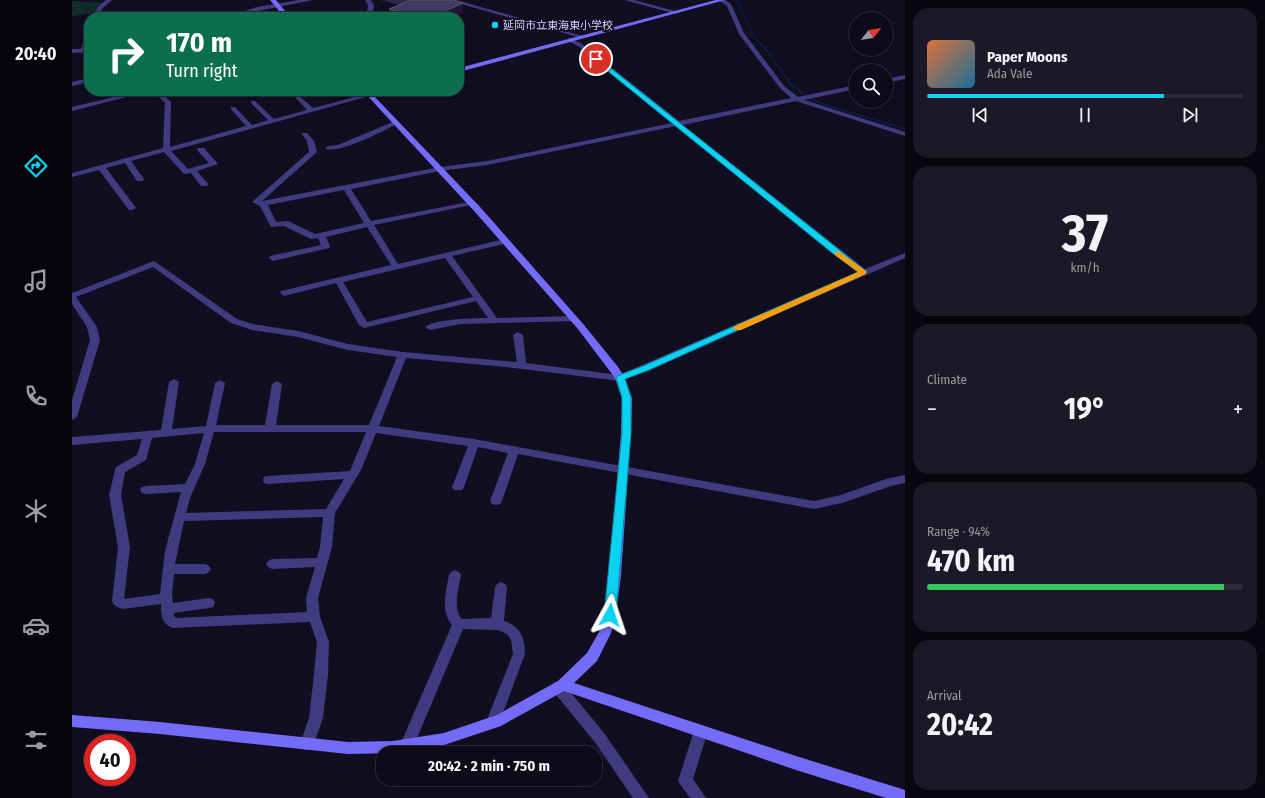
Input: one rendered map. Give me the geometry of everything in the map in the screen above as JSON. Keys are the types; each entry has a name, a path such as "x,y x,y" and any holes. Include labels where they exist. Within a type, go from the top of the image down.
{"street":[{"path":"98,12 109,0"},
{"path":"247,12 275,4 310,0"},
{"path":"368,0 371,5 370,12"},
{"path":"450,0 582,37"},
{"path":"465,4 473,0"},
{"path":"627,0 676,12"},
{"path":"464,69 721,0 729,5 742,33 782,87 796,99 905,134"},
{"path":"275,4 282,12"},
{"path":"570,40 580,45 863,272"},
{"path":"72,51 84,50"},
{"path":"893,80 905,77"},
{"path":"72,84 84,81"},
{"path":"305,134 310,141 313,152 256,202 263,204 440,169 494,161 849,88"},
{"path":"72,109 123,96"},
{"path":"161,96 168,102 166,150 186,172 214,164 201,150"},
{"path":"297,96 312,111"},
{"path":"72,175 312,111 359,96"},
{"path":"72,721 160,728 348,748 393,747 444,739 501,720 560,686 592,657 605,633 610,615 615,575 626,433 626,398 620,378 613,366 574,319 471,203 371,96"},
{"path":"253,102 272,121"},
{"path":"233,108 250,127"},
{"path":"329,148 339,147 395,123"},
{"path":"126,160 140,179"},
{"path":"101,167 132,208"},
{"path":"193,171 204,184"},
{"path":"346,187 396,266"},
{"path":"263,204 274,225 285,223 314,237 471,203"},
{"path":"273,258 326,246 321,236"},
{"path":"284,293 505,241"},
{"path":"447,255 494,320"},
{"path":"72,417 95,340 92,327 72,297 154,264 208,304 234,320 252,327 298,334 348,347 403,355 522,366 620,378 905,255"},
{"path":"338,280 364,325 479,298"},
{"path":"430,327 461,321 574,319"},
{"path":"518,335 522,366"},
{"path":"307,744 316,718 323,642 314,617 312,598 326,547 330,513 353,475 403,355"},
{"path":"166,432 174,382"},
{"path":"220,383 210,430 200,464 184,498 171,551 167,603 168,618 173,623 314,617"},
{"path":"270,428 278,384"},
{"path":"72,441 166,432 210,430 270,428 373,429 474,443 814,505 842,499 890,482 905,479"},
{"path":"148,434 142,457 120,470 115,495 124,547 118,601 122,604 209,603"},
{"path":"458,487 474,443"},
{"path":"496,501 514,450"},
{"path":"268,480 353,475"},
{"path":"146,490 189,488"},
{"path":"180,517 330,513"},
{"path":"272,564 322,562"},
{"path":"169,569 205,569"},
{"path":"455,575 451,612 453,620 459,624 497,624 511,629 516,635 519,644 519,654 493,722"},
{"path":"497,624 501,587"},
{"path":"407,745 459,624"},
{"path":"560,686 905,797"},
{"path":"560,686 599,737 642,798"},
{"path":"699,798 686,781 701,731"}],"green space":[{"path":"72,1 104,3 96,12 84,12 84,14 72,16"}],"building":[{"path":"411,0 454,0 463,3 443,12 399,12 389,9"}],"waterway":[{"path":"737,0 754,37 768,52 790,83 803,94"},
{"path":"812,99 820,103 905,129"}],"slow traffic":[{"path":"738,328 863,272 838,254"}],"place":[{"name":"延岡市立東海東小学校","path":"495,25"}],"route":[{"path":"596,59 863,272 646,368 620,378 626,398 626,433 615,575 610,615"}]}
